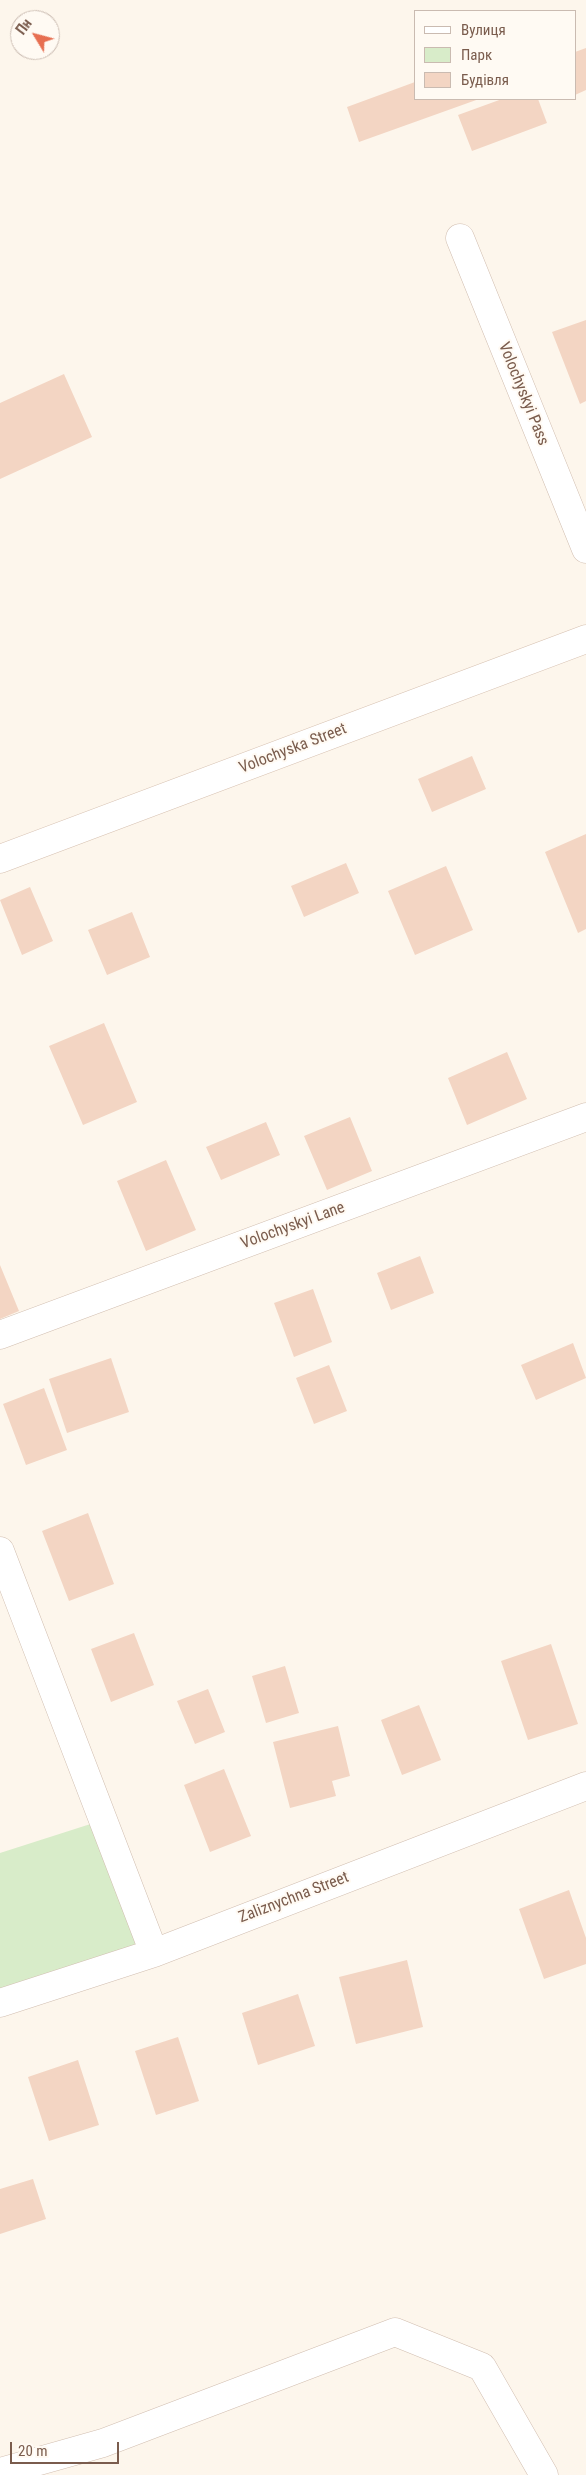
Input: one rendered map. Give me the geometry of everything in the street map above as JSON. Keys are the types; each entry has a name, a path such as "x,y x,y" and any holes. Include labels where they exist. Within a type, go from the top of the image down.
{"street":[{"name":"Volochyskyi Pass","path":"460,238 586,549"},
{"name":"Volochyska Street","path":"0,859 586,638"},
{"name":"Volochyskyi Lane","path":"0,1336 586,1117"},
{"path":"0,1551 154,1952"},
{"name":"Zaliznychna Street","path":"0,2003 154,1952 586,1786"},
{"path":"0,2472 103,2443 395,2332 482,2367 544,2475"}],"green space":[{"path":"103,1820 154,1953 0,2003 0,1853"}],"building":[{"path":"586,48 586,90 576,95 576,52"},
{"path":"414,82 414,100 476,100 359,142 347,107"},
{"path":"499,100 538,100 547,123 472,151 458,115"},
{"path":"586,320 586,401 580,404 552,332"},
{"path":"64,374 92,437 0,479 0,403"},
{"path":"472,756 486,789 432,812 418,779"},
{"path":"586,834 586,929 578,933 545,852"},
{"path":"346,863 359,893 304,917 291,886"},
{"path":"446,866 473,930 415,955 388,891"},
{"path":"30,887 53,941 22,955 0,900"},
{"path":"132,912 150,957 107,975 88,930"},
{"path":"104,1023 137,1102 83,1125 49,1046"},
{"path":"507,1052 527,1099 467,1125 448,1078"},
{"path":"350,1117 372,1171 327,1190 304,1136"},
{"path":"266,1122 280,1155 221,1180 206,1147"},
{"path":"166,1160 196,1230 146,1251 117,1181"},
{"path":"420,1256 434,1293 391,1310 377,1273"},
{"path":"0,1265 19,1311 0,1319"},
{"path":"313,1289 332,1342 294,1357 274,1303"},
{"path":"573,1343 586,1378 536,1400 521,1365"},
{"path":"111,1358 129,1412 67,1433 49,1379"},
{"path":"329,1365 347,1411 314,1424 296,1378"},
{"path":"44,1388 67,1450 26,1465 3,1404"},
{"path":"88,1513 114,1584 69,1601 42,1531"},
{"path":"134,1633 154,1685 111,1702 91,1649"},
{"path":"551,1644 578,1724 528,1740 501,1661"},
{"path":"285,1666 299,1713 266,1723 252,1676"},
{"path":"208,1689 225,1732 195,1744 177,1701"},
{"path":"419,1705 441,1760 402,1775 381,1720"},
{"path":"338,1726 350,1776 332,1781 336,1796 290,1808 273,1742"},
{"path":"224,1769 251,1836 210,1852 184,1785"},
{"path":"569,1890 586,1938 586,1964 544,1979 519,1909"},
{"path":"407,1960 423,2027 356,2044 339,1977"},
{"path":"298,1994 315,2046 258,2065 242,2013"},
{"path":"178,2037 199,2101 156,2115 135,2051"},
{"path":"78,2060 99,2125 49,2141 28,2077"},
{"path":"33,2179 46,2219 0,2234 0,2189"}]}
